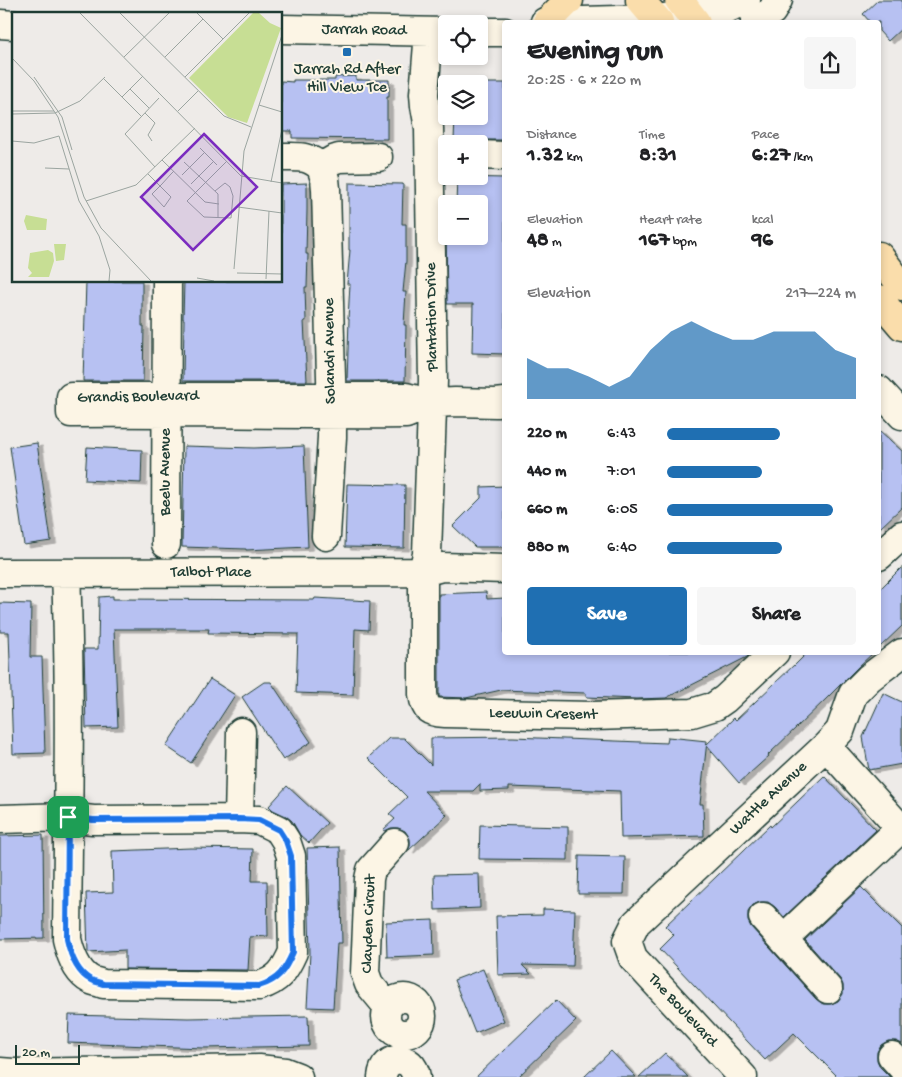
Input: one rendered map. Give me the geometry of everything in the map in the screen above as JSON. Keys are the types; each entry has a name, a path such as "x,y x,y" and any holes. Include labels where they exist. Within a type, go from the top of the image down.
{"main road":[{"path":"548,20 569,0"},
{"path":"881,259 902,286"},
{"path":"881,301 902,326"}],"street":[{"path":"572,20 726,9 746,0"},
{"path":"758,20 772,11 778,0"},
{"name":"Jarrah Road","path":"282,29 438,32"},
{"name":"Plantation Drive","path":"423,572 427,554 425,403 438,155 430,128 424,94 438,32"},
{"path":"488,32 502,32"},
{"path":"488,155 502,156"},
{"path":"282,157 308,158 315,161 321,167 339,158 378,157"},
{"name":"Solandri Avenue","path":"321,167 326,189 332,406 326,536"},
{"name":"Beelu Avenue","path":"166,544 167,282"},
{"path":"881,392 902,415"},
{"path":"425,403 502,402"},
{"name":"Grandis Boulevard","path":"167,404 332,406 406,414 425,403"},
{"path":"881,554 902,535"},
{"name":"Talbot Place","path":"0,573 423,572 442,567 502,569"},
{"name":"Leeuwin Cresent","path":"423,572 423,694 424,703 428,710 435,712 593,716 692,713 715,706 725,699 772,655"},
{"path":"0,819 68,817 93,820 239,819 259,820 279,830 286,841 291,856 293,952 287,965 270,983 259,986 103,984 90,979 78,968 70,954 67,939 68,817 68,631 66,573"},
{"name":"Wattle Avenue","path":"627,941 636,923 826,746 840,731 853,694 869,678 902,653"},
{"path":"239,819 242,732"},
{"path":"783,939 901,829 826,746"},
{"name":"Clayden Circuit","path":"395,843 371,870 365,973 369,984 388,1007 399,999 406,999 412,1000 421,1010 420,1024 410,1033 401,1062"},
{"path":"763,917 828,989"},
{"name":"The Boulevard","path":"627,941 633,958 743,1077"},
{"path":"0,1072 259,1069 285,1072 298,1077"}],"building":[{"path":"878,0 902,0 902,28 888,41 881,33 881,20 868,20 863,14"},
{"path":"356,76 356,80 389,80 387,139 292,138 292,131 282,131 282,81 335,80 335,77"},
{"path":"488,83 502,83 502,140 488,140 488,135 454,135 455,125 488,125"},
{"path":"488,178 502,178 502,354 472,353 473,304 447,304 446,245 488,245 488,195 456,195 457,185 488,185"},
{"path":"307,183 306,254 308,254 307,287 305,287 306,321 304,321 307,381 183,381 184,282 282,282 282,184"},
{"path":"349,183 403,184 402,224 406,224 406,261 403,292 406,292 404,325 406,325 405,381 347,381 350,284 347,284 350,250"},
{"path":"86,282 142,282 142,326 144,326 143,381 83,381"},
{"path":"881,432 902,451 902,507 881,527"},
{"path":"37,443 51,541 24,545 10,447"},
{"path":"184,446 254,448 304,446 308,547 246,550 182,547"},
{"path":"87,447 142,450 141,483 85,480"},
{"path":"347,484 405,485 404,548 345,547"},
{"path":"502,486 502,547 475,547 453,526 481,498 481,487"},
{"path":"902,567 902,626 881,646 881,588"},
{"path":"486,592 487,599 502,598 502,655 749,655 666,698 586,697 586,693 501,690 466,698 439,697 439,594"},
{"path":"113,596 113,599 314,600 315,598 370,601 369,630 355,629 353,695 296,693 298,634 208,633 209,629 114,629 118,727 86,728 84,649 98,649 99,597"},
{"path":"0,603 31,604 30,657 42,657 45,753 13,754 9,632 0,632"},
{"path":"805,655 871,655 769,756 739,783 706,745"},
{"path":"210,679 235,695 191,763 166,746"},
{"path":"264,682 271,682 311,742 283,760 242,697"},
{"path":"883,693 902,702 902,764 869,770 863,737"},
{"path":"513,737 667,743 668,737 707,741 700,804 703,804 704,836 621,838 620,791 509,787 509,790 480,791 480,784 473,791 424,791 447,815 409,850 410,839 405,831 398,828 383,830 395,819 389,814 407,797 368,758 389,738 404,738 431,765 431,738"},
{"path":"824,776 876,830 784,917 768,902 760,902 753,905 748,912 748,921 751,927 816,999 823,1004 831,1004 838,1001 843,994 843,985 840,979 805,940 861,887 902,928 902,1044 896,1041 888,1041 881,1045 877,1052 877,1060 880,1067 890,1077 838,1077 794,1033 765,1060 660,949 674,935 665,926"},
{"path":"287,786 327,823 309,843 300,835 292,821 269,806"},
{"path":"480,825 568,827 568,860 479,859"},
{"path":"43,835 44,938 0,939 0,836"},
{"path":"340,847 342,943 337,943 333,1008 307,1007 310,953 307,848"},
{"path":"191,848 253,849 252,881 267,881 268,936 250,937 248,970 125,969 125,950 88,952 86,893 113,892 112,851"},
{"path":"579,856 625,857 624,894 578,894"},
{"path":"479,874 480,908 435,910 434,875"},
{"path":"543,909 575,910 573,966 522,965 531,974 498,975 496,916 543,915"},
{"path":"433,920 434,955 387,957 386,922"},
{"path":"483,969 504,1021 475,1033 454,980"},
{"path":"556,1000 576,1021 518,1077 476,1077"},
{"path":"69,1015 188,1018 308,1016 309,1046 203,1048 68,1043"},
{"path":"611,1051 636,1077 584,1077"},
{"path":"665,1053 688,1077 639,1077"}],"place":[{"name":"Jarrah Rd After Hill View Tce","path":"347,52"}],"route":[{"path":"68,817 93,820 259,820 279,830 286,841 291,856 293,952 287,965 270,983 259,986 103,984 90,979 78,968 70,954 67,939 68,817"}]}
